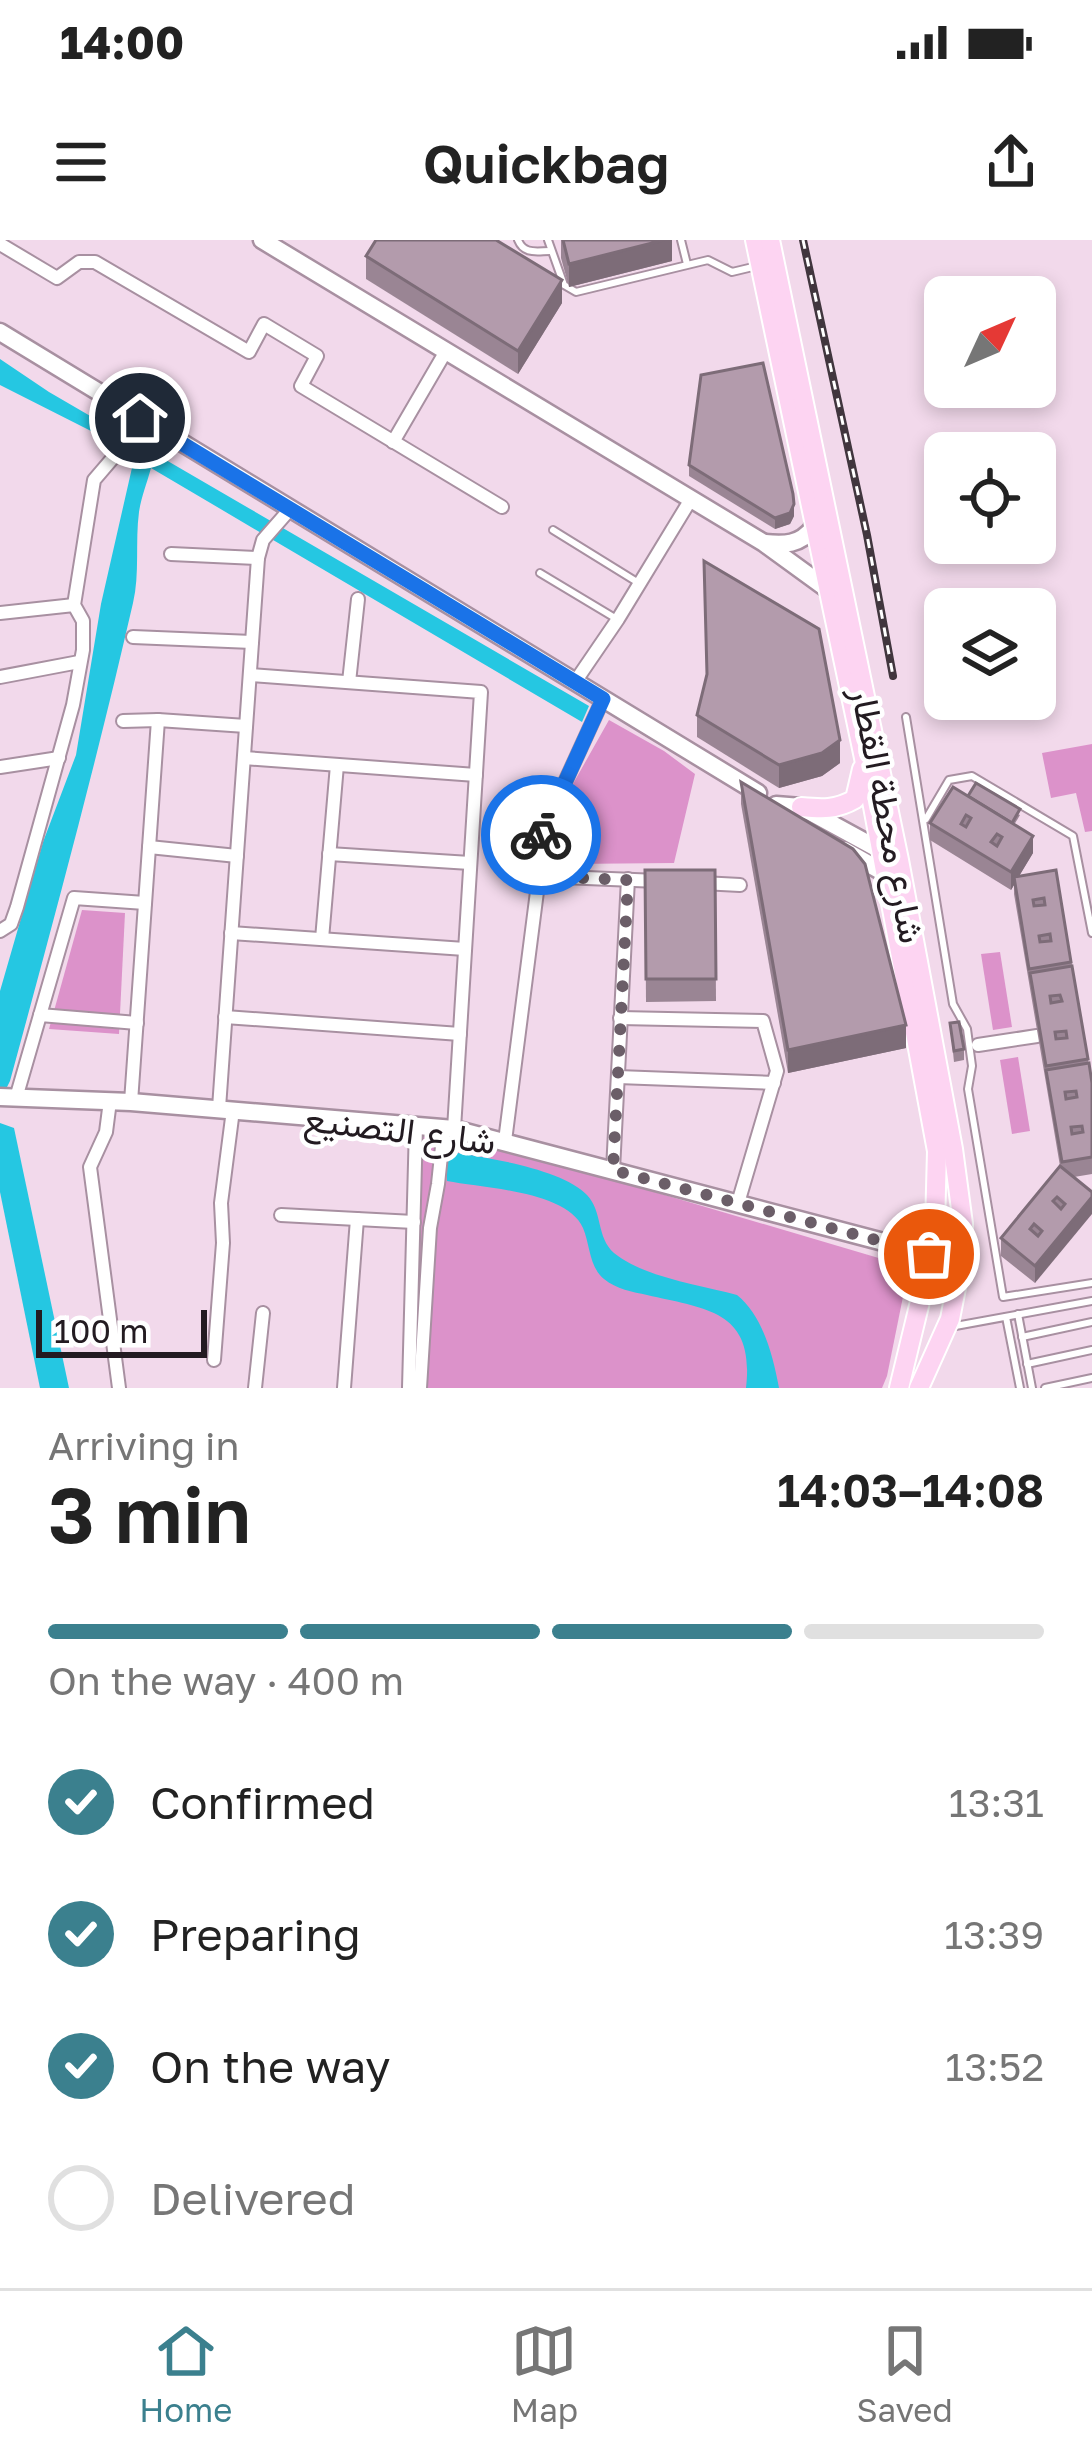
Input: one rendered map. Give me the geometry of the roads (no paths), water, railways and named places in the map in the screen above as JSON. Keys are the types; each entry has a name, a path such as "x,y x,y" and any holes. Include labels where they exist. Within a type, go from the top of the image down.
{"main road":[{"name":"شارع محطة القطار","path":"755,240 879,849 894,879 917,994 937,1151 934,1226 899,1388"},
{"name":"شارع محطة القطار","path":"770,240 899,860 894,879"},
{"path":"801,807 841,807 855,799 864,758"},
{"name":"شارع محطة القطار","path":"917,994 959,1048 963,1224 963,1252 948,1323 920,1388"},
{"path":"934,1226 951,1215 963,1224"},
{"path":"919,1309 929,1331 948,1323"}],"street":[{"path":"262,240 414,321 446,351 764,543 830,591"},
{"path":"0,244 57,278 79,262 94,262 249,352 264,324 317,356 301,386 502,507"},
{"path":"0,332 135,426 575,682 894,879"},
{"path":"393,442 446,351"},
{"path":"0,931 11,924 17,908 73,705 83,650 83,621 74,605 94,480 135,426"},
{"path":"575,682 691,499"},
{"path":"214,1360 223,1243 225,1017 258,558 263,540 285,514"},
{"path":"764,543 785,545 801,540 813,528 814,515"},
{"path":"170,554 258,558"},
{"path":"349,682 358,599"},
{"path":"0,613 74,605"},
{"path":"133,637 252,642"},
{"path":"0,677 79,662"},
{"path":"250,675 481,692 460,1034 449,1129 430,1228 420,1388"},
{"path":"505,1141 539,876 535,856 603,699"},
{"path":"131,1102 158,720"},
{"path":"123,721 246,726"},
{"path":"0,767 59,758"},
{"path":"244,758 476,775"},
{"path":"322,939 337,764"},
{"path":"776,805 801,807 899,860"},
{"path":"149,847 237,856"},
{"path":"329,854 470,863"},
{"path":"539,876 673,882"},
{"path":"613,1170 628,880"},
{"path":"695,883 740,885"},
{"path":"8,1097 40,1015 74,898 145,903"},
{"path":"231,933 465,949"},
{"path":"40,1015 137,1023"},
{"path":"225,1017 460,1034"},
{"path":"620,1018 763,1021 777,1071 738,1203"},
{"path":"959,1048 1037,1036"},
{"path":"617,1077 774,1083"},
{"name":"شارع التصنيع","path":"8,1097 131,1102 449,1129 929,1254"},
{"path":"110,1101 106,1132 90,1167 119,1388"},
{"path":"410,1388 416,1126"},
{"path":"281,1215 414,1222"},
{"path":"344,1388 357,1220"},
{"path":"255,1388 263,1313"}],"lane":[{"path":"518,240 529,251 551,250"},
{"path":"548,240 564,285 576,292 708,260 732,272 761,266"},
{"path":"681,240 687,264"},
{"path":"554,530 640,584"},
{"path":"540,573 618,620"},
{"path":"907,717 954,1007 966,1026 959,1048 972,1066 968,1092 1003,1297 1092,1283"},
{"path":"924,823 949,780 971,776 1073,836 1092,933"},
{"path":"948,1323 1092,1301"},
{"path":"1018,1314 1032,1388"},
{"path":"1006,1317 1020,1388"},
{"path":"1022,1337 1092,1322"},
{"path":"1027,1364 1092,1350"},
{"path":"1045,1388 1092,1378"}],"water":[{"path":"0,359 589,706 582,722 151,468 139,512 135,592 119,663 10,1081 0,1089 0,991 43,842 76,755 101,604 134,459 91,431 0,385"},
{"path":"0,1123 14,1128 69,1388 40,1388 0,1192"},
{"path":"446,1151 521,1165 559,1178 587,1195 608,1247 626,1261 672,1279 737,1295 760,1325 779,1388 746,1388 743,1343 723,1318 609,1282 595,1268 583,1228 574,1216 522,1193 447,1181"}],"railway":[{"path":"803,240 893,676"}]}
